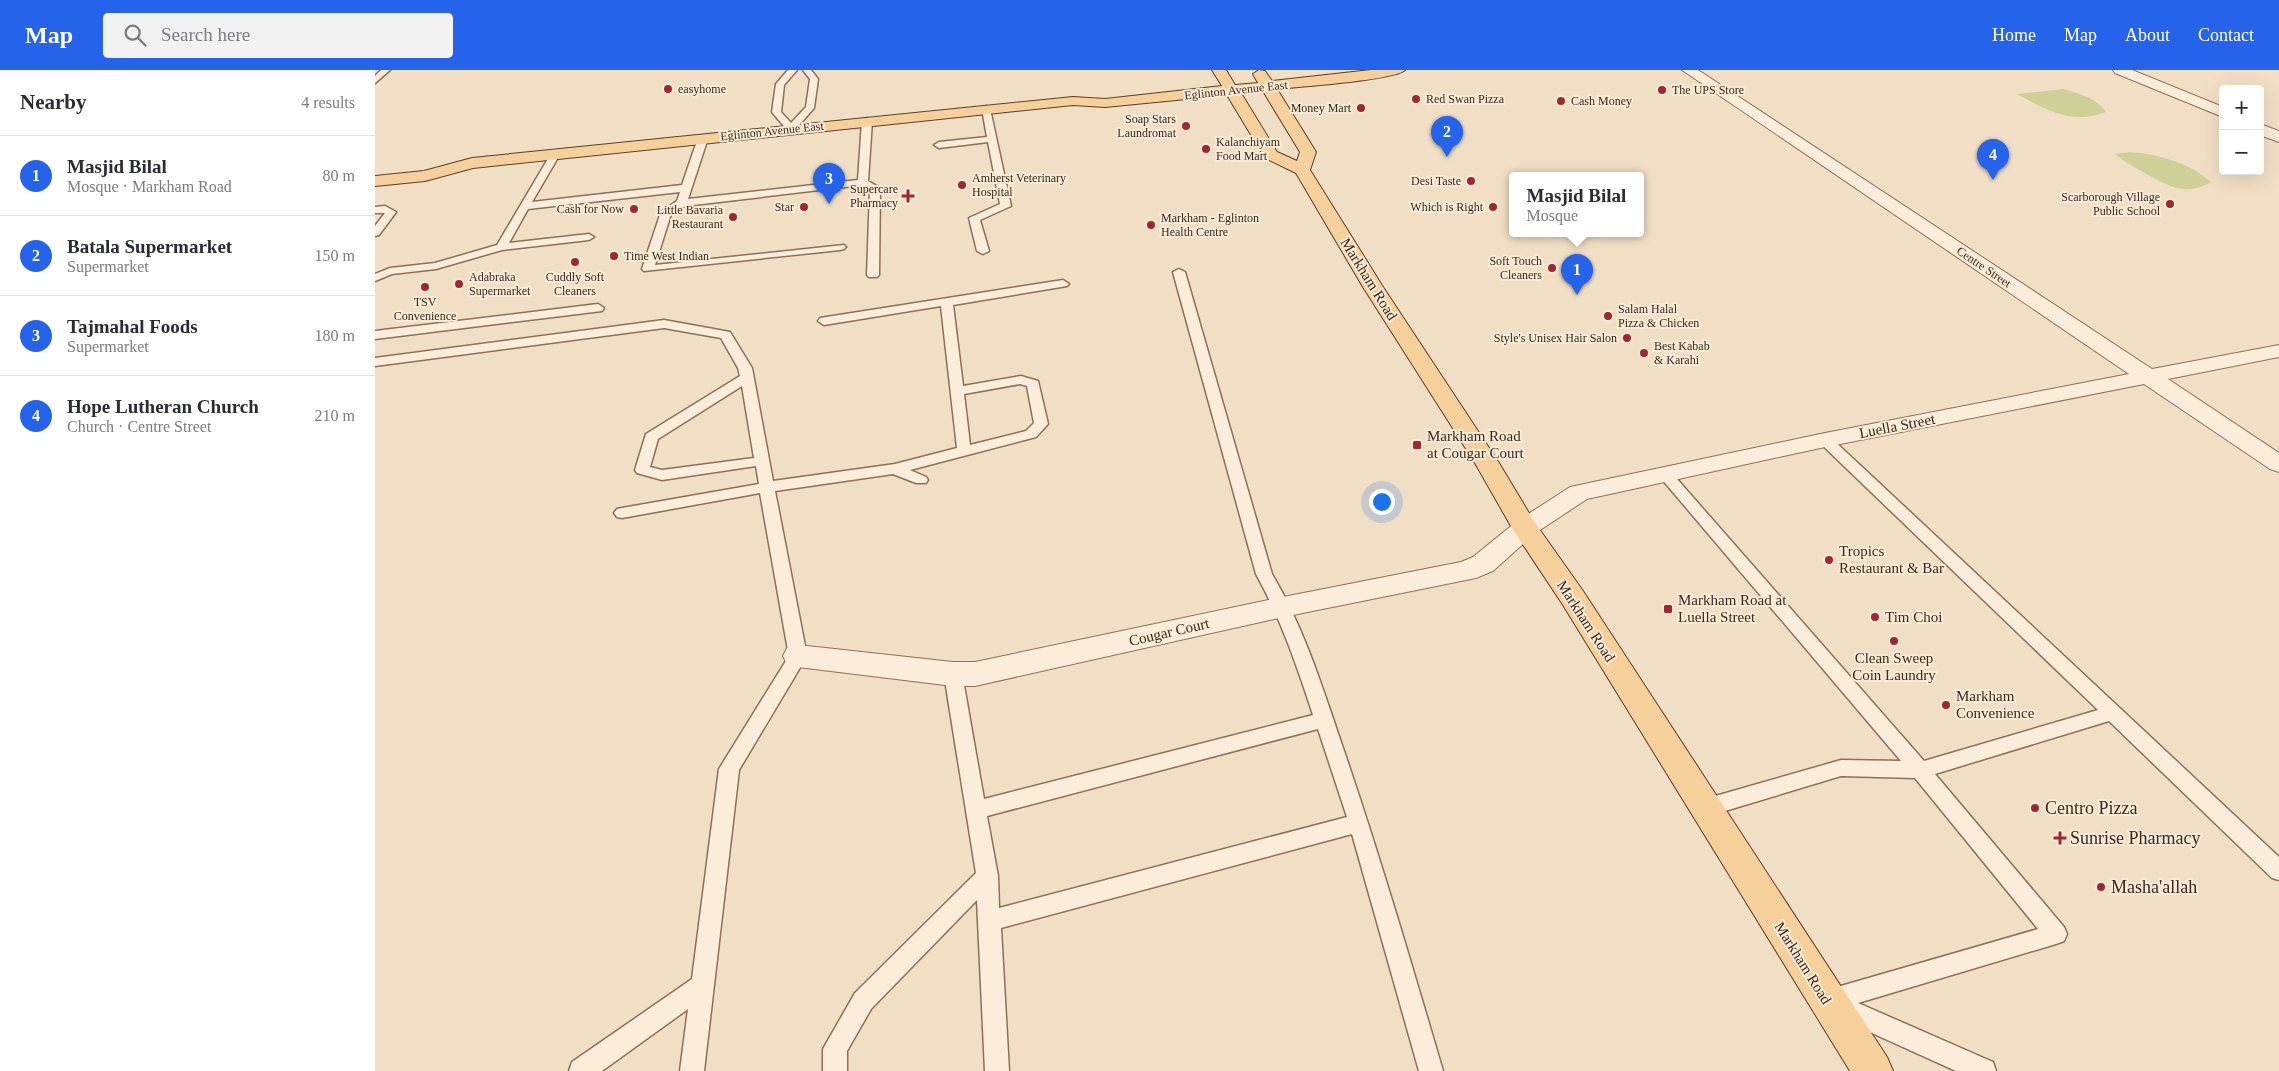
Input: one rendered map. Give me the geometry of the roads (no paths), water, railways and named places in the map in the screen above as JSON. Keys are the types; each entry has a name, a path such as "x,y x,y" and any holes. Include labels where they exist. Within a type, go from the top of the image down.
{"main road":[{"name":"Eglinton Avenue East","path":"1261,76 1296,70"},
{"name":"Eglinton Avenue East","path":"375,181 425,176 472,163 703,138 1073,101 1105,104 1224,79 1398,70"},
{"path":"1224,79 1271,155 1302,170 1309,152 1261,76"},
{"name":"Eglinton Avenue East","path":"375,165 441,159 472,163"},
{"name":"Markham Road","path":"1302,170 1373,288 1487,463 1525,528 1573,598 1873,1071"}],"street":[{"name":"Centre Street","path":"1689,70 2279,464"},
{"path":"2120,70 2219,111"},
{"path":"2262,130 2279,137"},
{"name":"Luella Street","path":"1525,528 1579,493 1825,440 2279,351"},
{"name":"Cougar Court","path":"798,656 953,674 984,672 1283,607 1465,571 1483,564 1525,528"}],"lane":[{"path":"375,80 386,70"},
{"path":"793,70 780,84 776,112 791,129 810,108 814,79 807,70"},
{"path":"983,251 974,218 1006,206 986,109"},
{"path":"863,182 867,121"},
{"path":"682,203 703,138"},
{"path":"939,145 993,140"},
{"path":"501,247 555,154"},
{"path":"840,248 648,270 666,212 682,203 863,182 875,188 873,276"},
{"path":"525,206 686,188"},
{"path":"375,210 390,209 391,212 375,233"},
{"path":"375,278 390,271 436,266 501,247 589,237"},
{"path":"1179,272 1264,574 1283,607 1300,648 1359,823 1431,1071"},
{"path":"824,321 1063,284"},
{"path":"947,302 964,451"},
{"path":"375,335 598,308"},
{"path":"375,362 665,324 726,335 745,368 798,656 729,769 692,1071"},
{"path":"747,377 651,437 642,470 662,475 762,461"},
{"path":"622,513 767,487 895,469 1031,434 1041,424 1033,384 1021,380 957,391"},
{"path":"1825,440 2279,871"},
{"path":"895,469 921,480"},
{"path":"1665,474 1920,770 2056,934 1827,1001"},
{"path":"953,674 987,876 997,1071"},
{"path":"1705,808 1775,789 1841,768 1920,770 2113,713"},
{"path":"976,810 1323,720"},
{"path":"990,921 1359,823"},
{"path":"835,1071 835,1049 863,1001 987,876"},
{"path":"581,1071 703,985"},
{"path":"1827,1001 1984,1071"}],"place":[{"name":"easyhome","path":"668,89"},
{"name":"The UPS Store","path":"1662,90"},
{"name":"Red Swan Pizza","path":"1416,99"},
{"name":"Cash Money","path":"1561,101"},
{"name":"Money Mart","path":"1361,108"},
{"name":"Soap Stars Laundromat","path":"1186,126"},
{"name":"Kalanchiyam Food Mart","path":"1206,149"},
{"name":"Batala Supermarket","path":"1447,157"},
{"name":"Hope Lutheran Church","path":"1993,180"},
{"name":"Desi Taste","path":"1471,181"},
{"name":"Amherst Veterinary Hospital","path":"962,185"},
{"name":"Supercare Pharmacy","path":"908,196"},
{"name":"Tajmahal Foods","path":"829,204"},
{"name":"Scarborough Village Public School","path":"2170,204"},
{"name":"Star","path":"804,207"},
{"name":"Which is Right","path":"1493,207"},
{"name":"Cash for Now","path":"634,209"},
{"name":"Little Bavaria Restaurant","path":"733,217"},
{"name":"Markham - Eglinton Health Centre","path":"1151,225"},
{"name":"Time West Indian","path":"614,256"},
{"name":"Cuddly Soft Cleaners","path":"575,262"},
{"name":"Soft Touch Cleaners","path":"1552,268"},
{"name":"Adabraka Supermarket","path":"459,284"},
{"name":"TSV Convenience","path":"425,287"},
{"name":"Masjid Bilal","path":"1577,295"},
{"name":"Salam Halal Pizza & Chicken","path":"1608,316"},
{"name":"Style's Unisex Hair Salon","path":"1627,338"},
{"name":"Best Kabab & Karahi","path":"1644,353"},
{"name":"Markham Road at Cougar Court","path":"1417,445"},
{"name":"Tropics Restaurant & Bar","path":"1829,560"},
{"name":"Markham Road at Luella Street","path":"1668,609"},
{"name":"Tim Choi","path":"1875,617"},
{"name":"Clean Sweep Coin Laundry","path":"1894,641"},
{"name":"Markham Convenience","path":"1946,705"},
{"name":"Centro Pizza","path":"2035,808"},
{"name":"Sunrise Pharmacy","path":"2060,838"},
{"name":"Masha'allah","path":"2101,887"}]}
